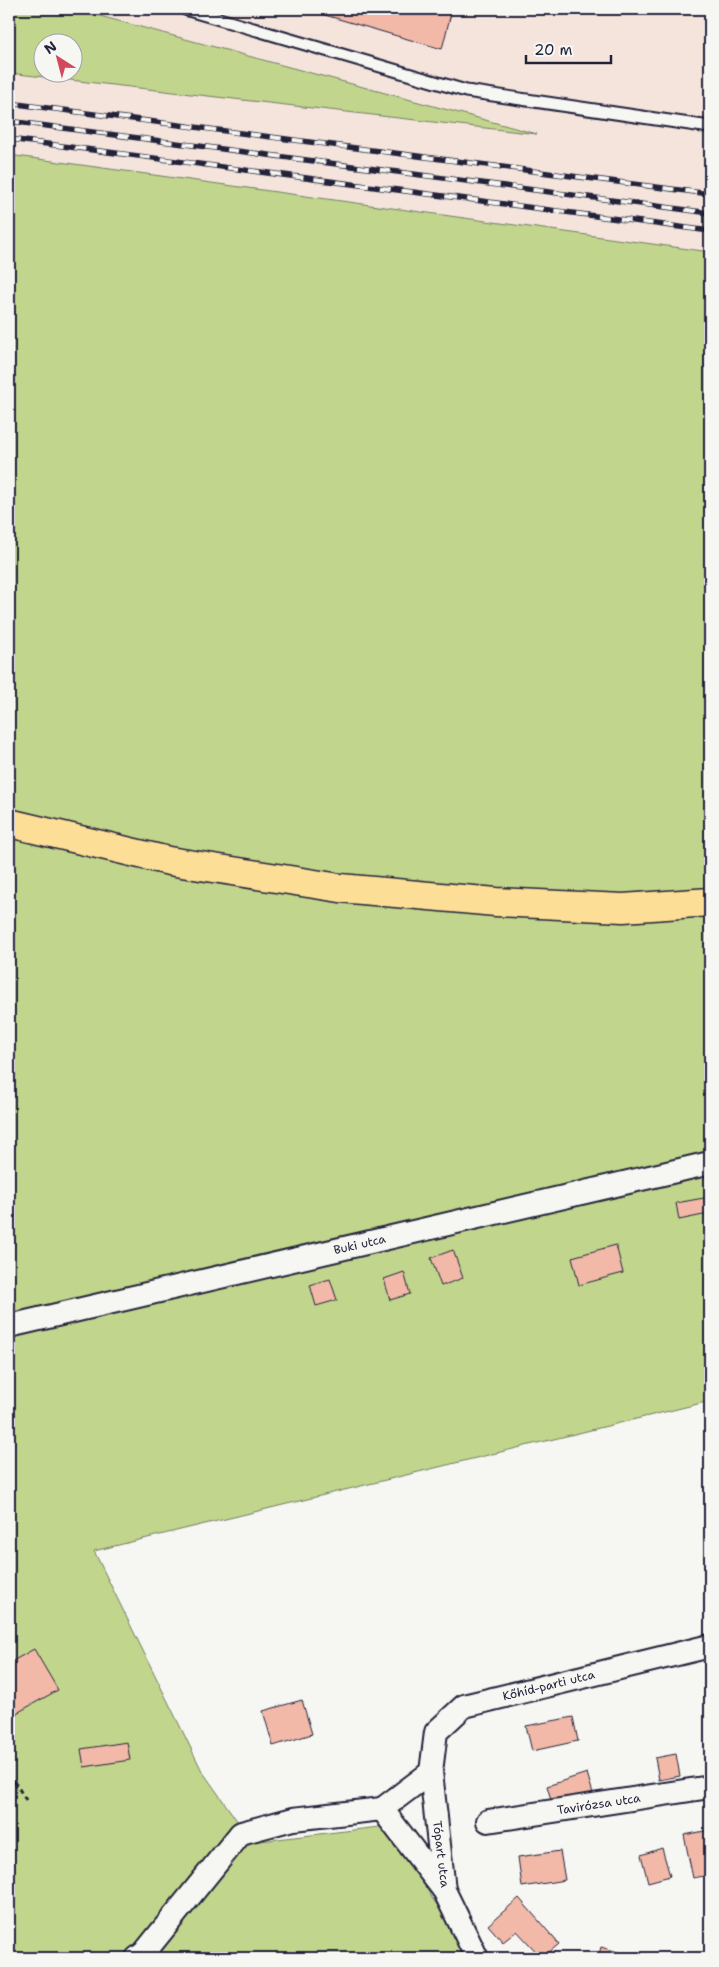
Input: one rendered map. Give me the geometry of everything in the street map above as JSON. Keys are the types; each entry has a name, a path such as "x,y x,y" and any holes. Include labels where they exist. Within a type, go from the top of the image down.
{"main road":[{"path":"9,823 170,861 340,888 496,902 622,908 710,902"}],"street":[{"name":"Buki utca","path":"9,1326 710,1163"},
{"name":"Kőhíd-parti utca","path":"431,1772 436,1732 464,1706 710,1646"},
{"path":"137,1958 144,1953 241,1833 293,1819 382,1809 431,1772"},
{"name":"Tópart utca","path":"431,1772 444,1890 477,1958"},
{"name":"Tavirózsa utca","path":"488,1822 710,1787"},
{"path":"382,1809 444,1890"}],"lane":[{"path":"184,9 466,91 710,126"}],"path":[{"path":"9,1773 26,1800"}],"shaded area":[{"path":"74,9 710,9 710,252 9,155 9,73 32,76 32,82 82,81 533,133"}],"green space":[{"path":"9,9 74,9 537,134 82,81 82,32 32,32 32,76 9,73"},
{"path":"9,155 710,252 710,1401 94,1551 202,1771 252,1842 396,1825 430,1895 474,1958 9,1958"}],"building":[{"path":"304,9 452,9 442,49"},
{"path":"704,1198 708,1214 679,1220 676,1203"},
{"path":"616,1245 623,1273 579,1285 572,1257"},
{"path":"453,1250 463,1278 441,1286 431,1258"},
{"path":"404,1272 410,1294 390,1300 384,1279"},
{"path":"330,1279 337,1300 316,1306 310,1285"},
{"path":"34,1649 58,1690 15,1714 9,1703 9,1663"},
{"path":"302,1700 312,1734 273,1746 263,1711"},
{"path":"573,1717 578,1741 532,1751 526,1726"},
{"path":"127,1742 130,1760 84,1767 81,1749"},
{"path":"676,1754 680,1776 659,1780 655,1758"},
{"path":"587,1773 594,1797 554,1810 547,1786"},
{"path":"710,1830 710,1875 693,1878 684,1835"},
{"path":"662,1848 670,1876 648,1882 641,1855"},
{"path":"560,1851 565,1880 522,1887 518,1857"},
{"path":"519,1898 559,1944 542,1958 517,1931 503,1942 488,1925"},
{"path":"601,1947 625,1954 624,1958 598,1958"}],"railway":[{"path":"9,103 710,194"},
{"path":"9,121 710,213"},
{"path":"9,139 710,231"}]}
